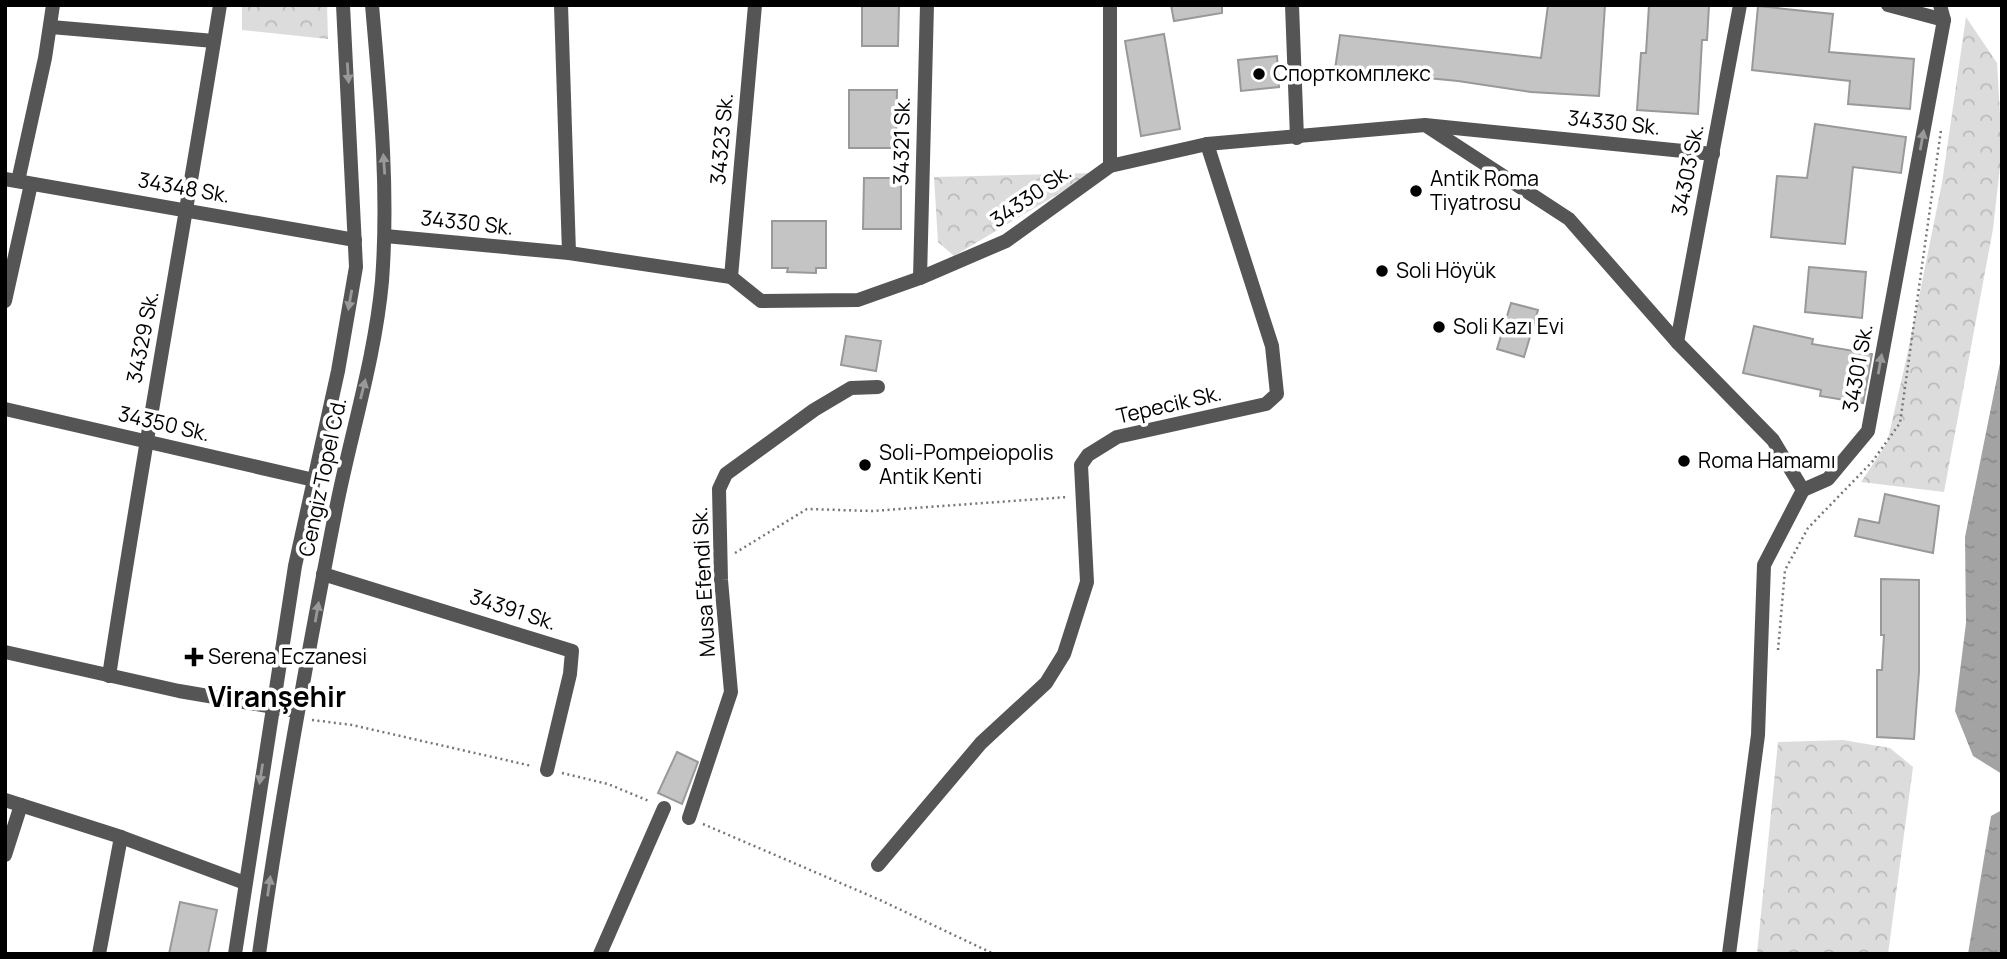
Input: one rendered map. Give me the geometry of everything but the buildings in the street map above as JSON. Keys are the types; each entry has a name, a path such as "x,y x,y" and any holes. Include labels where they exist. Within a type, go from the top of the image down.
{"street":[{"path":"5,301 18,181 51,27 53,5"},
{"name":"34329 Sk.","path":"109,676 144,441 188,210 220,5"},
{"name":"Cengiz Topel Cd.","path":"235,954 295,566 338,371 356,267 343,5"},
{"name":"Cengiz Topel Cd.","path":"259,954 297,711 323,574 372,354 385,236 386,195 372,5"},
{"path":"561,5 569,253"},
{"name":"34323 Sk.","path":"731,277 755,5"},
{"name":"34321 Sk.","path":"920,278 927,5"},
{"path":"1110,5 1110,166"},
{"path":"1292,5 1297,138"},
{"name":"34303 Sk.","path":"1677,342 1741,5"},
{"path":"1888,5 1944,20"},
{"name":"34301 Sk.","path":"1803,490 1828,479 1868,431 1944,20 1940,5"},
{"path":"51,27 214,41"},
{"path":"1425,125 1569,219 1677,342 1773,440 1803,490 1764,565 1758,735 1730,954"},
{"name":"34330 Sk.","path":"385,236 569,253 731,277 761,301 858,300 920,278 1006,241 1110,166 1208,144 1425,125 1713,154"},
{"name":"Tepecik Sk.","path":"878,865 981,743 1045,683 1064,654 1087,582 1081,466 1088,455 1117,437 1266,404 1277,394 1272,346 1208,144"},
{"name":"34348 Sk.","path":"18,181 355,240"},
{"name":"Musa Efendi Sk.","path":"689,818 731,692 719,489 726,474 814,410 850,388 878,387"},
{"name":"34350 Sk.","path":"5,409 314,480"},
{"name":"34391 Sk.","path":"323,574 572,651 570,674 547,770"},
{"path":"5,652 109,676 297,711"},
{"path":"5,800 121,837 245,883"},
{"path":"5,855 21,805"},
{"path":"600,954 664,808"},
{"path":"99,954 121,837"}],"path":[{"path":"722,561 807,509 872,511 1082,496"}],"green space":[{"path":"242,5 327,5 328,39 242,30"},
{"path":"1966,17 1997,63 2002,149 1993,229 1944,492 1861,482 1887,443 1907,356 1942,183"},
{"path":"1093,173 954,256 938,242 934,177"},
{"path":"1843,740 1890,748 1913,767 1888,954 1757,954 1778,742"}],"water":[{"path":"2002,353 2002,774 1973,756 1955,711 1966,623 1965,537"},
{"path":"2002,810 2002,954 1968,954 1991,816"}],"place":[{"name":"Спорткомплекс","path":"1259,74"},
{"name":"Antik Roma Tiyatrosu","path":"1416,191"},
{"name":"Soli Höyük","path":"1382,271"},
{"name":"Soli Kazı Evi","path":"1439,327"},
{"name":"Roma Hamamı","path":"1684,461"},
{"name":"Soli-Pompeiopolis Antik Kenti","path":"865,465"},
{"name":"Serena Eczanesi","path":"194,657"}],"district":[{"name":"Viranşehir","path":"277,697"}]}
